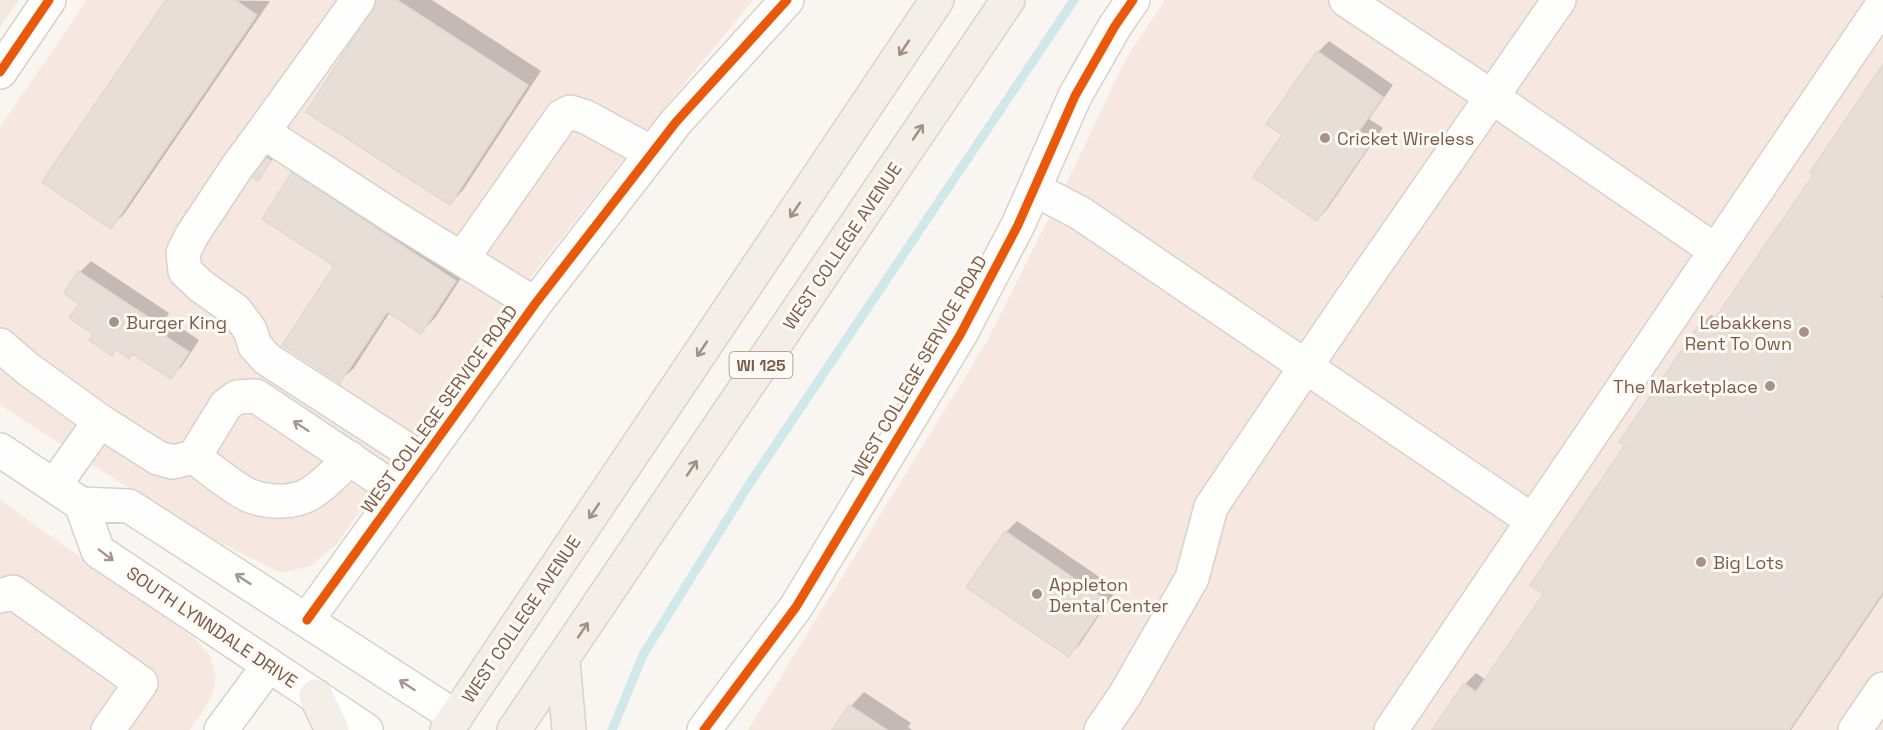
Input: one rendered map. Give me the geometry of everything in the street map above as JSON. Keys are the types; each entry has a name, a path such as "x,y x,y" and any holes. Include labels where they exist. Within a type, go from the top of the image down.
{"main road":[{"name":"WEST COLLEGE AVENUE","path":"459,726 937,0"},
{"name":"WEST COLLEGE AVENUE","path":"514,730 1008,0"},
{"path":"563,660 569,730"},
{"path":"316,696 332,730"}],"street":[{"path":"0,72 49,0"},
{"path":"358,0 237,167 192,235 183,253 185,271 201,286 236,311 250,330 255,346 267,359 423,460"},
{"name":"WEST COLLEGE SERVICE ROAD","path":"307,620 535,304 676,122 787,0"},
{"name":"WEST COLLEGE SERVICE ROAD","path":"704,730 802,596 960,335 1018,225 1075,96 1115,26 1133,0"},
{"path":"1346,0 1716,251"},
{"path":"1101,730 1125,695 1192,578 1211,507 1306,365 1559,0"},
{"path":"1391,730 1883,4"},
{"path":"462,259 562,116 570,112 586,117 652,153"},
{"path":"264,132 397,219 535,304"},
{"path":"1034,189 1080,213 1533,520"},
{"path":"0,345 28,369 100,421 158,458 173,462 194,457 226,405 237,397 256,396 399,492"},
{"path":"54,486 100,421"},
{"path":"0,450 81,504 129,506 307,620 459,726"},
{"path":"194,457 247,495 271,501 294,500 309,494 324,484 350,458"},
{"name":"SOUTH LYNNDALE DRIVE","path":"81,504 98,551 366,730"},
{"path":"0,596 13,592 141,683 108,730"},
{"path":"221,730 269,665"},
{"path":"1855,730 1883,688"}],"shaded area":[{"path":"0,0 19,0 0,27"},
{"path":"87,0 753,0 656,118 464,362 336,545 311,566 281,573 191,528 0,405 0,127"},
{"path":"1165,0 1883,0 1883,730 748,730 986,343 1075,166 1125,60"},
{"path":"0,500 194,638 210,656 216,678 211,699 190,730 0,730"}],"building":[{"path":"166,0 235,0 257,15 111,229 42,182"},
{"path":"378,0 397,0 528,85 450,205 306,112"},
{"name":"Cricket Wireless","path":"1317,51 1383,97 1359,131 1373,140 1317,221 1253,177 1282,135 1266,124"},
{"name":"The Marketplace","path":"1883,64 1883,294 1881,297 1883,299 1883,592 1789,730 1432,730 1464,683 1476,692 1543,594 1530,585 1625,445 1619,442 1699,325 1707,330 1814,174 1810,172"},
{"path":"260,153 271,161 258,181 246,173"},
{"path":"292,172 456,281 421,334 387,312 340,383 282,345 334,266 262,219"},
{"name":"Burger King","path":"78,271 160,325 156,330 189,352 171,379 133,354 129,359 116,350 112,356 89,340 93,334 69,318 79,304 64,293"},
{"name":"Appleton Dental Center","path":"1005,531 1107,601 1069,657 966,587"},
{"path":"849,705 887,730 832,730"}],"waterway":[{"path":"612,730 643,655 748,486 1074,0"}],"cycle path":[{"path":"0,72 49,0"},
{"path":"307,620 535,304 676,122 787,0"},
{"path":"704,730 796,607 960,335 1018,225 1075,96 1115,26 1133,0"}],"place":[{"name":"Cricket Wireless","path":"1325,138"},
{"name":"Burger King","path":"114,322"},
{"name":"Lebakkens Rent To Own","path":"1804,332"},
{"name":"The Marketplace","path":"1770,386"},
{"name":"Big Lots","path":"1701,562"},
{"name":"Appleton Dental Center","path":"1037,594"}]}
